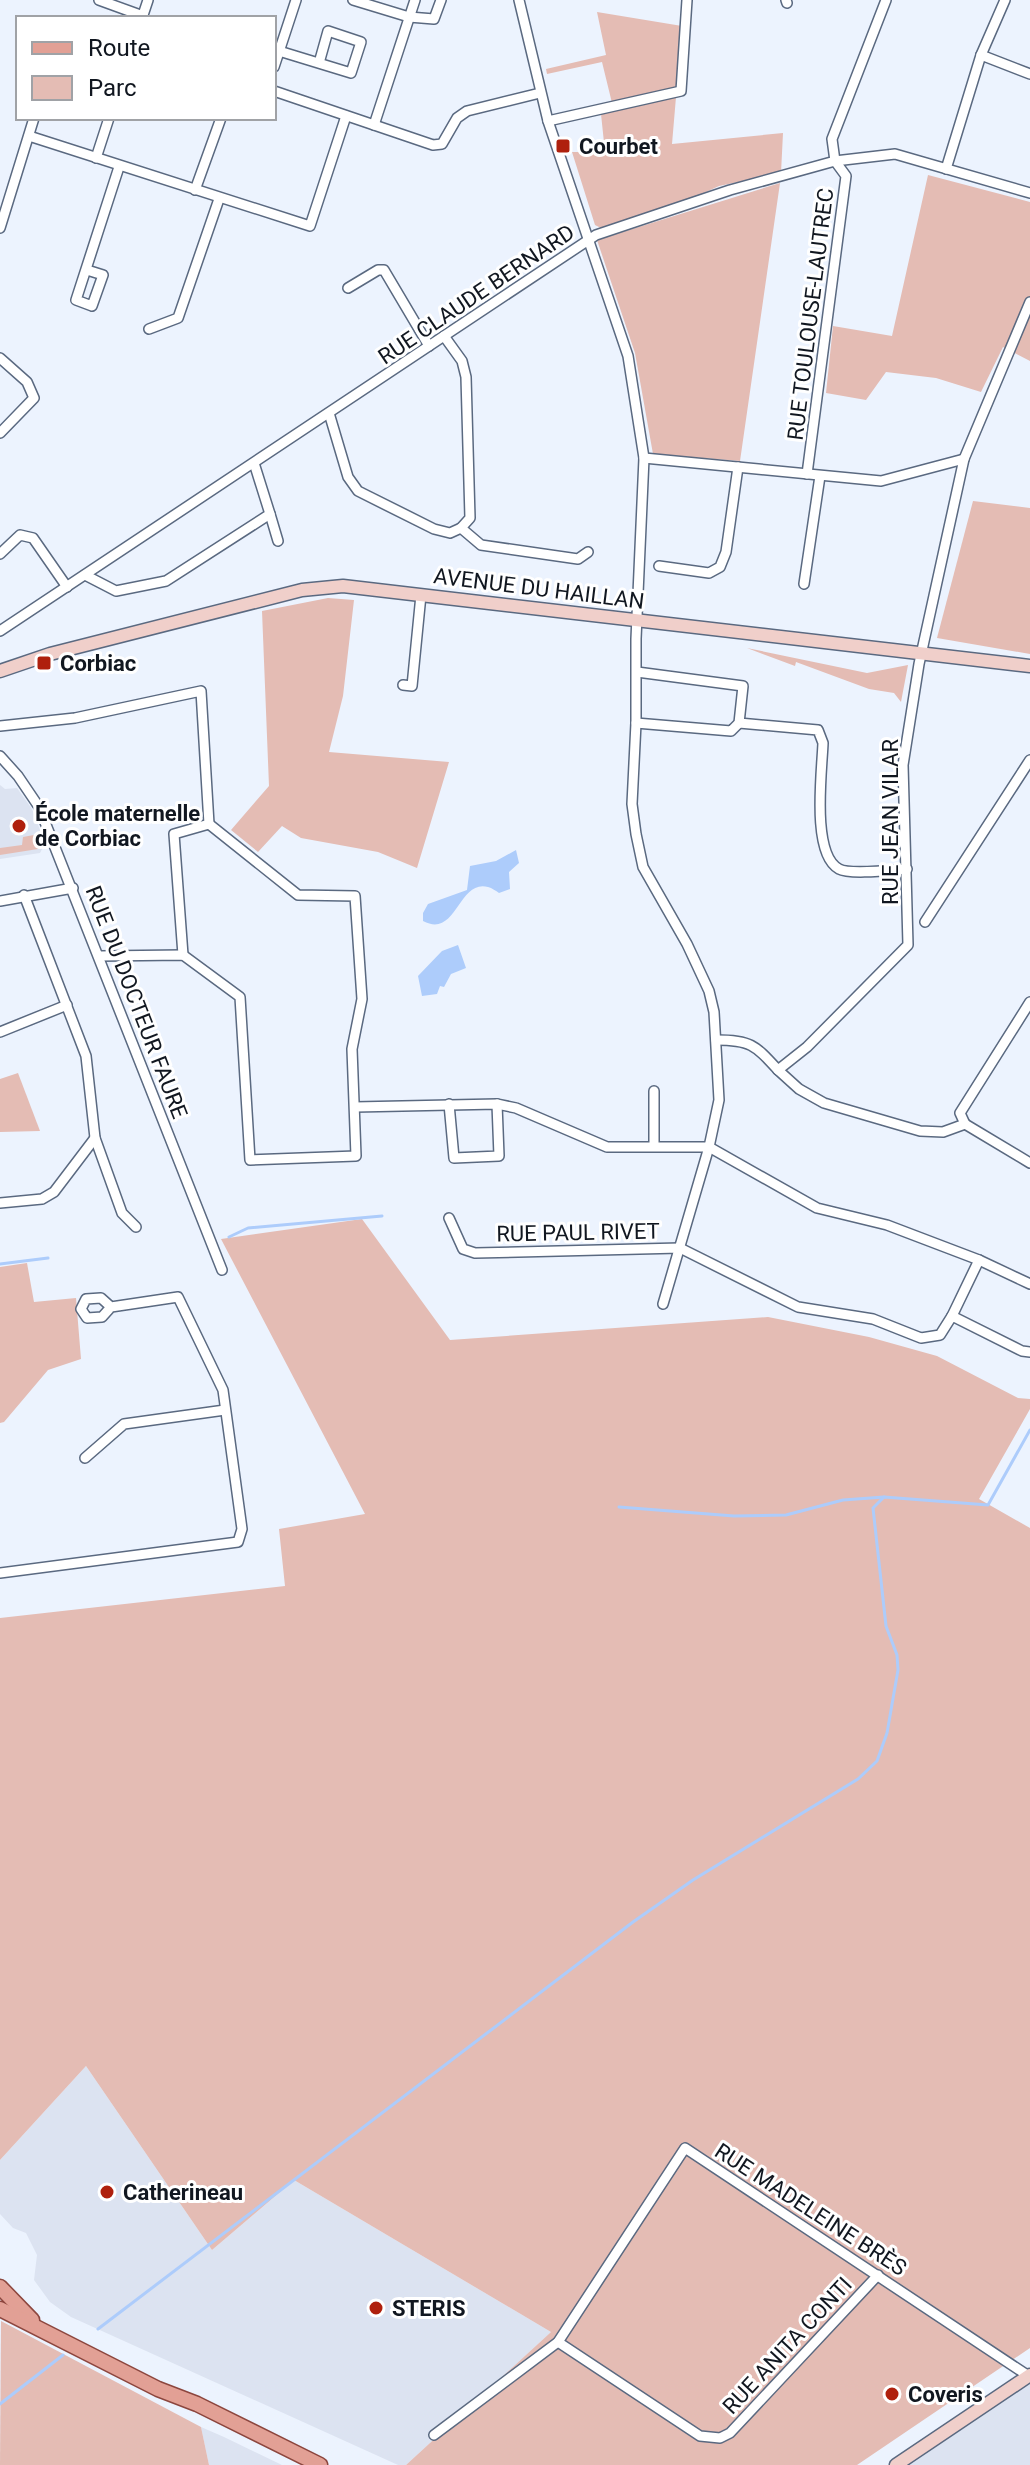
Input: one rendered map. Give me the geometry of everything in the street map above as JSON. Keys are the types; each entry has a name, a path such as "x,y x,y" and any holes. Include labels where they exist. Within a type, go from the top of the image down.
{"main road":[{"path":"0,2287 41,2329"},
{"path":"0,2309 300,2465"},
{"path":"158,2389 197,2404 320,2465"}],"street":[{"path":"99,0 140,16"},
{"path":"276,61 296,0"},
{"path":"353,0 409,17 434,19 441,0"},
{"path":"374,125 415,0"},
{"path":"519,0 548,121 628,356 644,458 632,804 643,867 687,944 709,991 716,1040 719,1100 709,1147 663,1304"},
{"path":"548,121 681,91 687,0"},
{"name":"RUE TOULOUSE-LAUTREC","path":"807,474 846,176 835,161 832,139 886,0"},
{"path":"946,169 981,55 1005,0"},
{"path":"279,51 351,73 361,42 328,31 319,63"},
{"path":"981,55 1030,74"},
{"path":"276,92 433,145 442,144 457,118 467,111 540,93"},
{"path":"29,136 310,226 346,116"},
{"path":"0,228 4,201 33,120"},
{"path":"96,158 108,120"},
{"path":"195,190 220,120"},
{"name":"RUE CLAUDE BERNARD","path":"2,626 67,587 596,235 730,190 835,161 895,154 1030,193"},
{"path":"87,270 119,167"},
{"path":"149,329 178,318 219,199"},
{"path":"348,288 378,270 384,270 429,346"},
{"name":"RUE JEAN VILAR","path":"778,1070 807,1047 908,945 903,765 923,654 964,459 1030,302"},
{"path":"329,413 348,477 358,491 434,529 450,533 461,528 470,518 466,377 462,361 444,336"},
{"path":"0,358 27,382 34,398 0,433"},
{"path":"644,458 881,481 964,459"},
{"path":"254,463 278,541"},
{"path":"659,566 709,573 720,567 726,552 738,467"},
{"path":"804,584 820,476"},
{"path":"85,575 116,591 166,581 270,514"},
{"path":"461,528 481,545 578,559 588,552"},
{"path":"0,554 20,535 33,538 67,587"},
{"name":"AVENUE DU HAILLAN","path":"0,671 50,654 318,587 343,586 1030,666"},
{"path":"403,685 412,686 421,595"},
{"name":"AVENUE DU HAILLAN","path":"0,662 50,654"},
{"path":"636,723 731,731 739,723 743,686 637,672"},
{"path":"0,726 75,718 201,691 209,824 298,895 355,896 362,999 352,1049 356,1156 250,1160 240,997 183,955 100,956"},
{"path":"739,723 818,730 823,743 819,828 831,863 841,871 907,869"},
{"name":"RUE DU DOCTEUR FAURE","path":"0,756 39,807 222,1270"},
{"path":"925,922 1029,764"},
{"path":"183,955 174,834 209,824"},
{"path":"0,901 73,888"},
{"path":"24,895 86,1056 95,1138 122,1213 136,1227"},
{"path":"1030,1002 960,1113 965,1124 1030,1163"},
{"path":"0,1032 67,1005"},
{"path":"716,1040 742,1040 755,1047 799,1089 824,1103 920,1131 943,1132 965,1124"},
{"path":"654,1091 654,1146"},
{"path":"449,1104 454,1158 499,1156 497,1104"},
{"path":"355,1107 497,1104 516,1108 607,1147 709,1147 817,1208 887,1225 979,1260 1030,1284"},
{"path":"0,1203 42,1199 54,1192 95,1138"},
{"name":"RUE PAUL RIVET","path":"449,1218 463,1249 475,1253 680,1248"},
{"path":"680,1248 798,1307 873,1319 921,1338 940,1335 979,1260"},
{"path":"0,1573 238,1542 242,1529 223,1390 178,1297 111,1307"},
{"path":"952,1316 1022,1351 1030,1352"},
{"path":"85,1458 124,1424 225,1410"},
{"name":"RUE MADELEINE BRÈS","path":"558,2342 685,2148 1030,2376"},
{"name":"RUE ANITA CONTI","path":"558,2342 700,2436 720,2438 730,2433 878,2275"},
{"path":"434,2435 558,2342"},
{"path":"896,2465 1030,2376"}],"shaded area":[{"name":"École maternelle de Corbiac","path":"0,785 5,789 17,788 32,809 45,843 40,853 0,859"},
{"path":"86,2066 212,2250 294,2180 551,2332 406,2465 398,2465 71,2317 50,2302 34,2280 37,2255 26,2233 13,2228 0,2214 0,2160"},
{"path":"1030,2382 1030,2465 910,2465"},
{"path":"201,2427 224,2437 282,2465 209,2465"}],"green space":[{"path":"597,12 682,26 676,88 612,103 602,62 547,74 546,69 606,55"},
{"path":"676,97 672,144 783,133 781,173 719,186 673,207 601,228 595,225 572,152 605,152 601,114"},
{"path":"928,175 1030,202 1030,361 1003,347 981,392 936,378 886,372 866,400 826,393 833,326 892,336"},
{"path":"780,183 740,461 653,454 635,353 597,240"},
{"path":"973,501 1030,508 1030,654 937,638"},
{"path":"328,598 354,600 343,696 329,752 449,762 417,868 378,852 301,838 282,826 258,852 231,830 269,786 262,611"},
{"path":"747,648 867,673 908,665 901,702 894,693 869,689"},
{"path":"39,834 41,841 38,849 0,855 0,848 22,845 23,837"},
{"path":"18,1073 40,1131 0,1132 0,1079"},
{"path":"362,1219 450,1340 768,1317 869,1337 937,1356 1018,1398 1030,1399 1030,1409 979,1499 1030,1528 1030,2348 857,2465 406,2465 551,2332 294,2180 212,2250 86,2066 0,2160 0,1618 285,1586 279,1529 365,1514 221,1239"},
{"path":"27,1263 34,1302 76,1298 81,1359 48,1370 0,1423 0,1267"},
{"path":"1,2321 201,2427 209,2465 0,2465"}],"water":[{"path":"516,850 519,863 509,872 510,889 499,893 488,887 478,887 470,891 443,922 434,924 423,921 428,904 467,890 470,866 496,861"},
{"path":"458,945 466,968 451,974 437,994 422,996 418,976 442,951"}],"waterway":[{"path":"229,1237 248,1228 382,1216"},
{"path":"0,1264 48,1258"},
{"path":"98,2329 633,1922 693,1880 858,1779 877,1761 887,1733 898,1670 897,1655 886,1626 873,1508 884,1497 988,1505 1030,1430"},
{"path":"619,1507 734,1516 786,1515 843,1500 884,1497"},
{"path":"0,2404 63,2355"}],"place":[{"name":"Courbet","path":"563,146"},
{"name":"Corbiac","path":"44,663"},
{"name":"École maternelle de Corbiac","path":"19,826"},
{"name":"Catherineau","path":"107,2192"},
{"name":"STERIS","path":"376,2308"},
{"name":"Coveris","path":"892,2394"}]}
